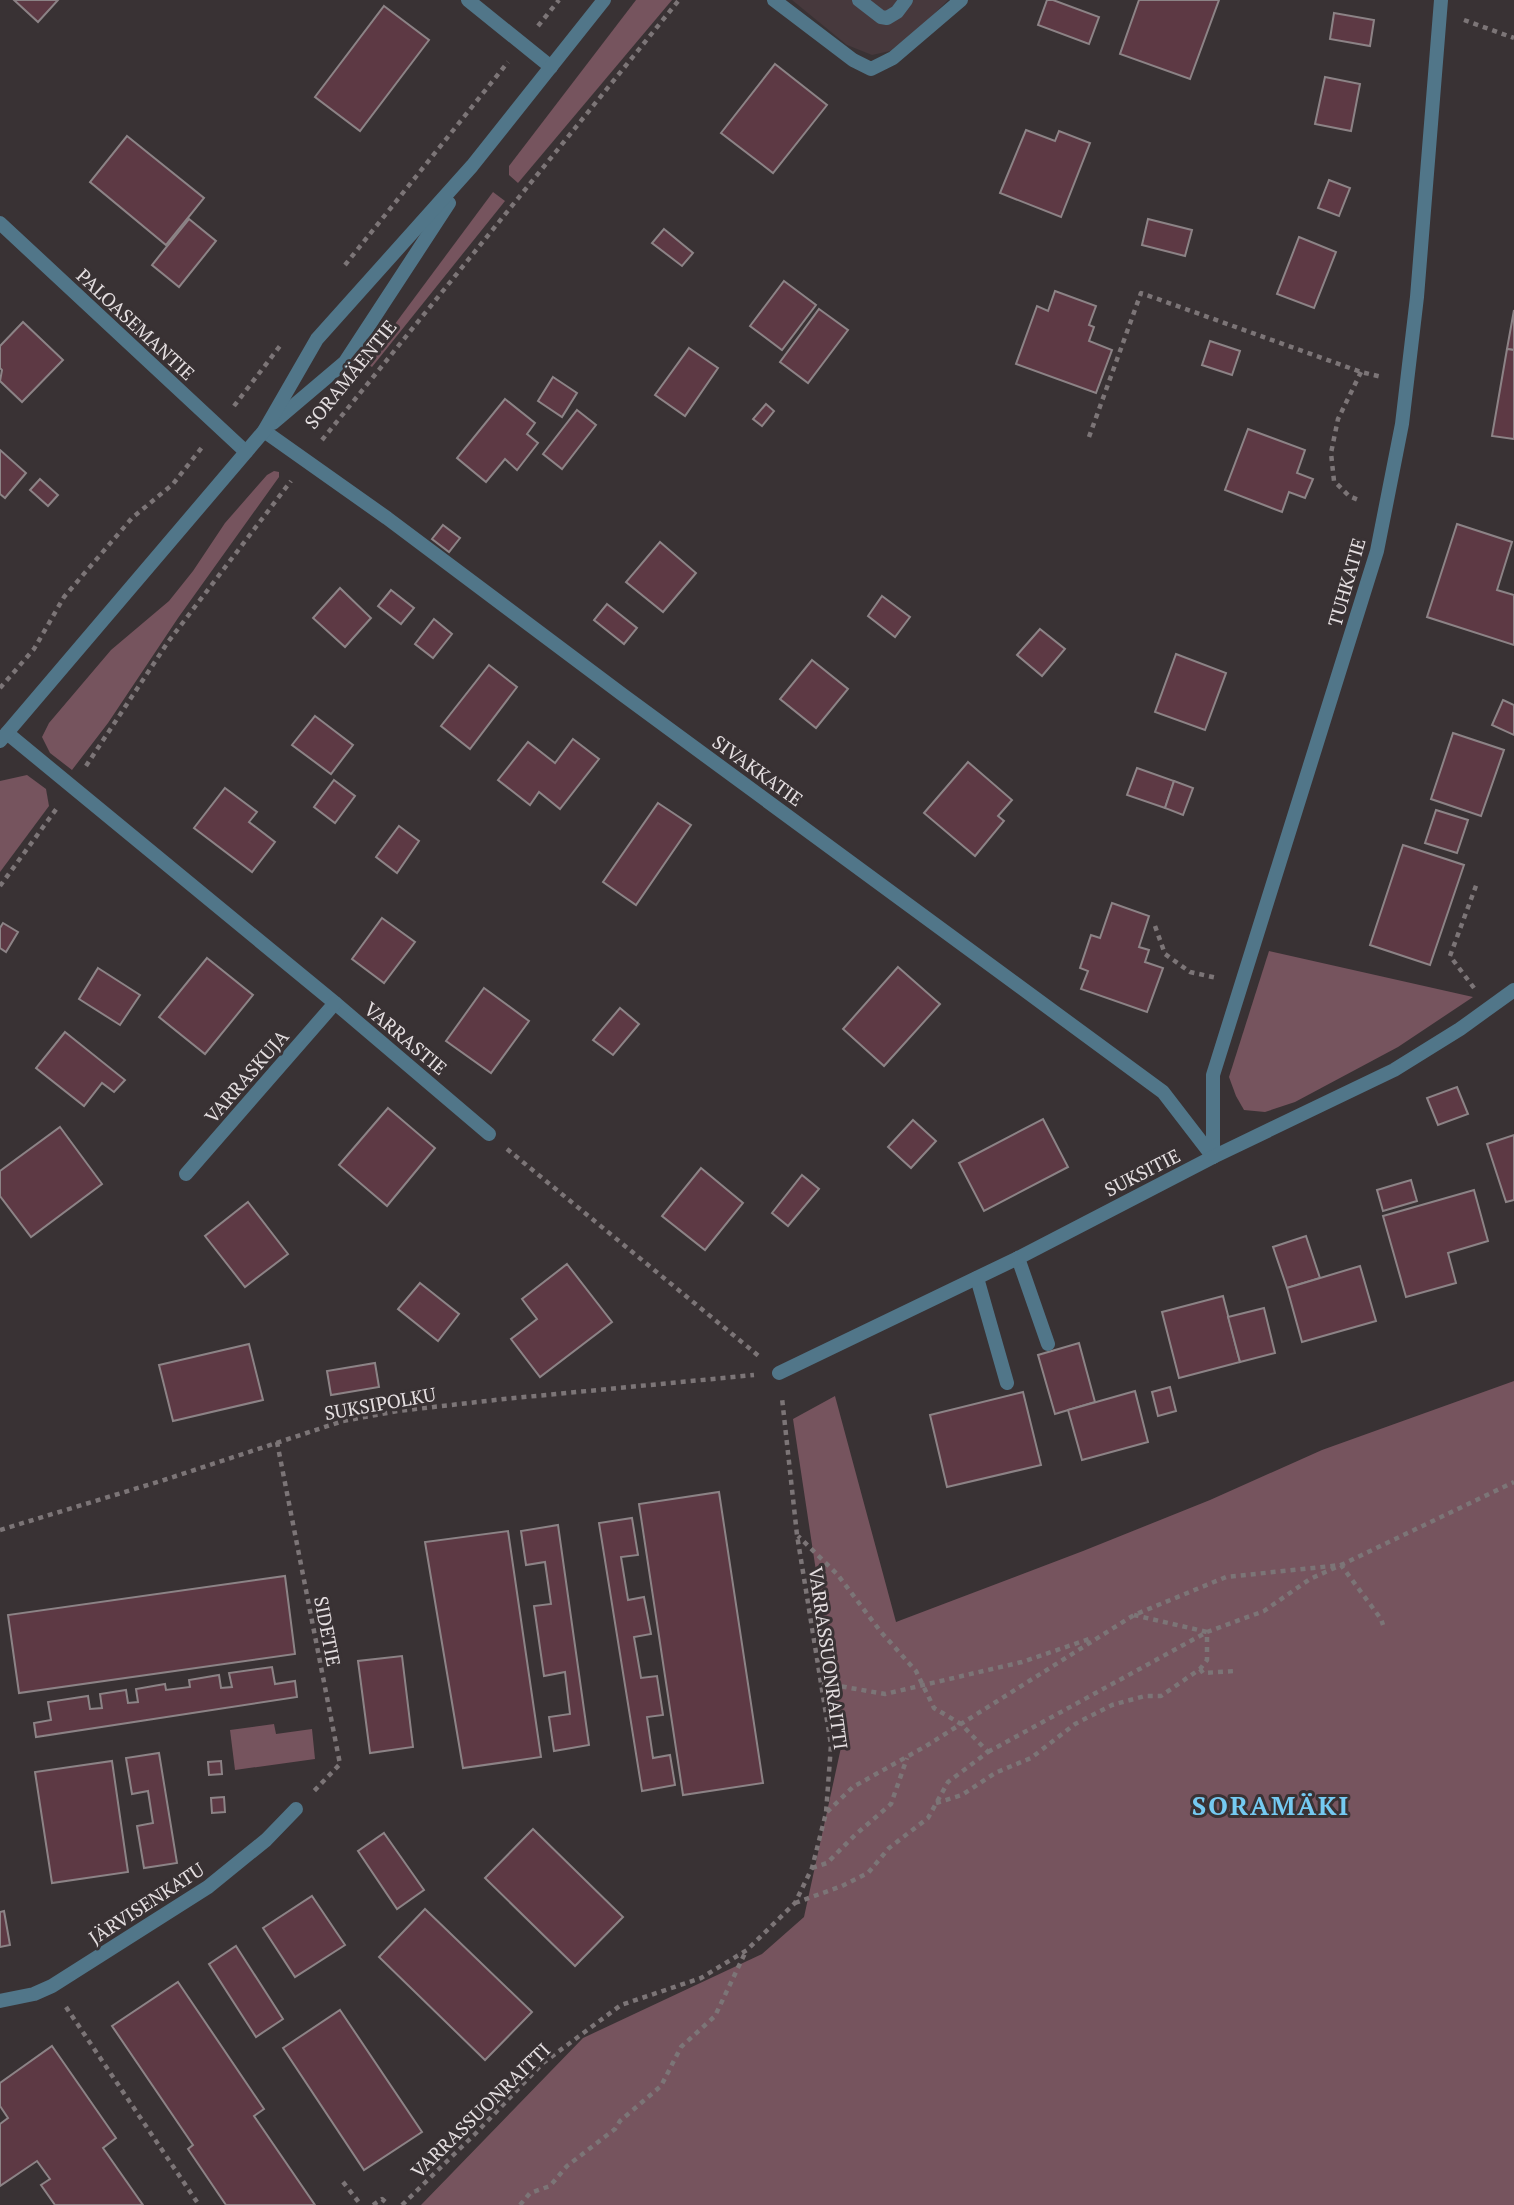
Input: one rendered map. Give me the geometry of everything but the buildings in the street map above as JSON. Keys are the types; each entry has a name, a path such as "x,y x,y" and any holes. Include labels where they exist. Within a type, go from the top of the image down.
{"street":[{"path":"468,0 551,67"},
{"name":"SORAMÄENTIE","path":"264,431 317,339 472,166 604,0"},
{"path":"774,0 853,60 871,69 893,58 956,1"},
{"path":"859,0 881,17 887,18 897,12 906,0"},
{"name":"TUHKATIE","path":"1213,1157 1213,1075 1377,551 1402,424 1417,298 1440,6"},
{"name":"SORAMÄENTIE","path":"4,737 264,431 345,362 472,166"},
{"name":"PALOASEMANTIE","path":"0,223 246,452"},
{"name":"SIVAKKATIE","path":"264,431 387,518 1163,1092 1213,1157"},
{"name":"VARRASTIE","path":"4,737 71,787 335,1003 489,1134"},
{"name":"SUKSITIE","path":"779,1373 1018,1258 1213,1157 1394,1070 1514,990"},
{"name":"VARRASKUJA","path":"186,1174 335,1003"},
{"path":"1018,1258 1048,1344"},
{"path":"977,1278 1007,1383"},
{"name":"JÄRVISENKATU","path":"0,2001 34,1994 52,1986 208,1888 266,1840 296,1809"}],"path":[{"name":"SORAMÄENTIE","path":"0,886 71,787 168,642 306,461 679,0"},
{"path":"1440,6 1514,38"},
{"path":"342,269 523,44"},
{"path":"1089,437 1141,293 1361,372 1407,384"},
{"path":"0,688 34,649 64,597 132,518 173,484 282,344"},
{"path":"1361,372 1338,419 1331,453 1334,481 1349,496 1385,509"},
{"path":"1477,883 1450,956 1489,1009"},
{"path":"1155,926 1165,954 1190,972 1241,983"},
{"path":"489,1134 779,1373"},
{"name":"SUKSIPOLKU","path":"0,1530 343,1421 398,1411 779,1373"},
{"name":"VARRASSUONRAITTI","path":"402,2205 543,2063 621,2005 701,1978 747,1950 795,1903 812,1868 826,1813 831,1745 797,1535 779,1373"},
{"name":"SIDETIE","path":"277,1442 340,1764 296,1809"},
{"path":"795,1903 842,1886 868,1873 889,1848 928,1818 947,1782 988,1752 1206,1632 1264,1611 1310,1579 1514,1482"},
{"path":"797,1535 837,1574 881,1632 916,1671 934,1708 961,1724 988,1752"},
{"path":"826,1813 853,1787 961,1724 1133,1615 1226,1577 1341,1565"},
{"path":"1341,1565 1383,1625"},
{"path":"1133,1615 1206,1632"},
{"path":"936,1803 962,1794 995,1773 1031,1758 1075,1724 1112,1705 1145,1696 1161,1696 1200,1669 1207,1660 1206,1632"},
{"path":"822,1683 885,1694 1022,1662 1098,1636"},
{"path":"1200,1669 1203,1672 1235,1671"},
{"path":"812,1868 827,1863 891,1804 907,1757"},
{"path":"520,2205 530,2193 550,2186 567,2166 615,2129 620,2121 661,2086 681,2048 715,2016 747,1950"},
{"path":"52,1986 199,2205"},
{"path":"343,2182 361,2205"},
{"path":"373,2205 382,2199 389,2205"}],"shaded area":[{"path":"636,0 672,0 518,183 509,175 509,166"},
{"path":"792,0 948,0 921,27 890,51 872,55 847,45"},
{"path":"493,192 505,201 372,367 366,363"},
{"path":"274,471 279,472 279,477 178,618 108,723 72,770 50,753 42,737 49,723 111,650 169,601 225,523 267,475"},
{"path":"27,775 46,789 49,806 0,872 0,781"},
{"path":"1269,951 1473,997 1398,1047 1295,1102 1265,1112 1244,1110 1229,1077"},
{"path":"1514,1381 1514,2205 421,2205 583,2038 762,1954 804,1917 842,1743 793,1419 835,1396 896,1622 1210,1500 1322,1450"},
{"path":"274,1724 276,1734 312,1729 315,1759 235,1770 230,1730"}],"district":[{"name":"SORAMÄKI","path":"1271,1805"}]}
